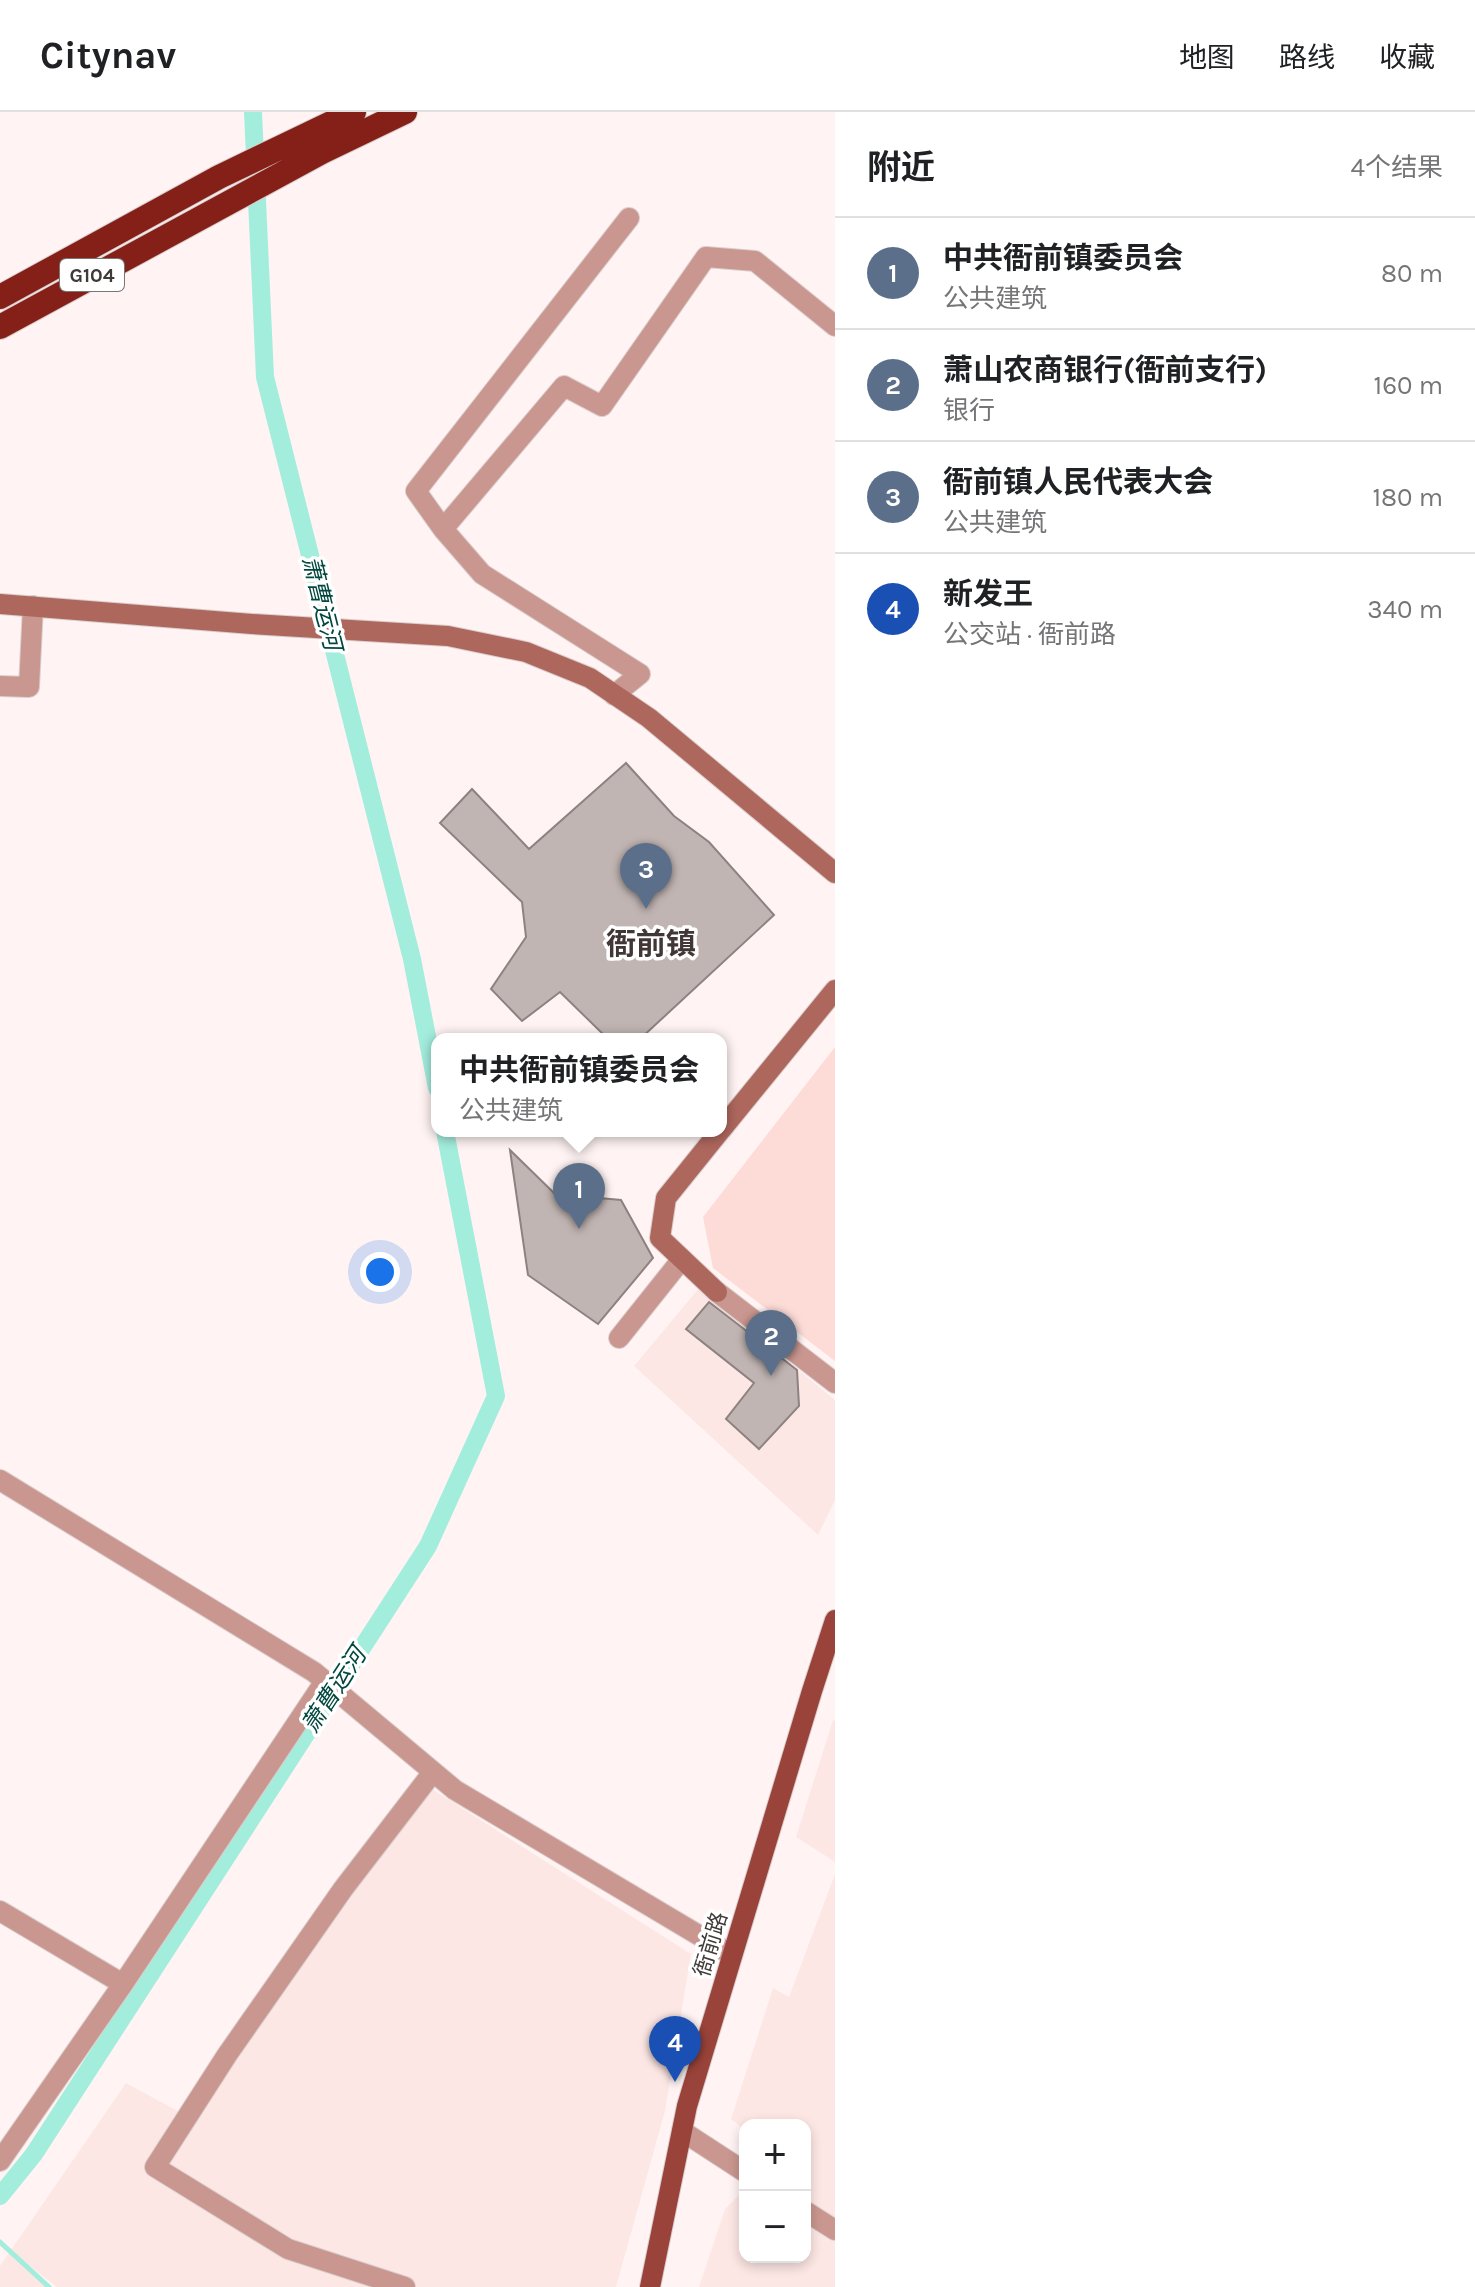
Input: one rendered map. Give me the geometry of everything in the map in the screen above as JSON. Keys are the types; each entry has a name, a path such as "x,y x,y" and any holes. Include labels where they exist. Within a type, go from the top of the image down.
{"highway":[{"name":"G104","path":"0,327 185,225 321,140 354,112"},
{"name":"G104","path":"0,297 182,197 321,140 405,112"}],"main road":[{"name":"衙前路","path":"650,2287 687,2106 835,1620"}],"street":[{"path":"614,695 640,674 482,574 443,529 416,491 629,218"},
{"path":"443,529 564,386 602,406 706,257 755,261 835,326"},
{"path":"0,604 448,636 526,652 590,678 649,718 835,873"},
{"path":"0,686 29,687 33,606"},
{"path":"727,1121 835,990"},
{"path":"714,1137 666,1198 660,1238 717,1292 835,1383"},
{"path":"619,1338 682,1259"},
{"path":"0,1480 319,1677 455,1790 732,1955"},
{"path":"0,2161 123,1984 319,1677"},
{"path":"405,2287 288,2249 155,2167 227,2055 343,1889 433,1772"},
{"path":"0,1911 123,1984"},
{"path":"682,2131 739,2168"},
{"path":"811,2215 835,2230"}],"shaded area":[{"path":"835,1047 835,1361 713,1268 703,1217"},
{"path":"699,1288 835,1400 835,1500 818,1535 634,1366"},
{"path":"835,1721 835,1862 796,1837"},
{"path":"424,1784 691,1954 665,2111 616,2287 57,2287 22,2260 49,2287 0,2287 0,2266 126,2083 187,2116"},
{"path":"835,1874 835,2287 699,2287 725,2209 739,2195 739,2263 811,2263 811,2119 739,2119 739,2125 731,2119 773,1988 789,1997"}],"building":[{"path":"626,763 674,816 709,842 774,915 646,1033 602,1033 560,992 522,1021 491,989 526,937 522,902 440,823 472,789 529,849"},
{"path":"510,1150 555,1194 621,1200 653,1258 598,1324 528,1275"},
{"path":"709,1302 797,1370 799,1406 759,1449 726,1419 754,1383 686,1329"}],"waterway":[{"name":"萧曹运河","path":"253,112 265,377 412,959 431,1057"},
{"name":"萧曹运河","path":"0,2196 34,2154 428,1546 496,1396 446,1137"},
{"path":"0,2242 49,2287"}],"place":[{"name":"衙前镇人民代表大会","path":"646,909"},
{"name":"中共衙前镇委员会","path":"579,1229"},
{"name":"萧山农商银行(衙前支行)","path":"771,1376"},
{"name":"新发王","path":"675,2082"}],"district":[{"name":"衙前镇","path":"651,944"}]}
